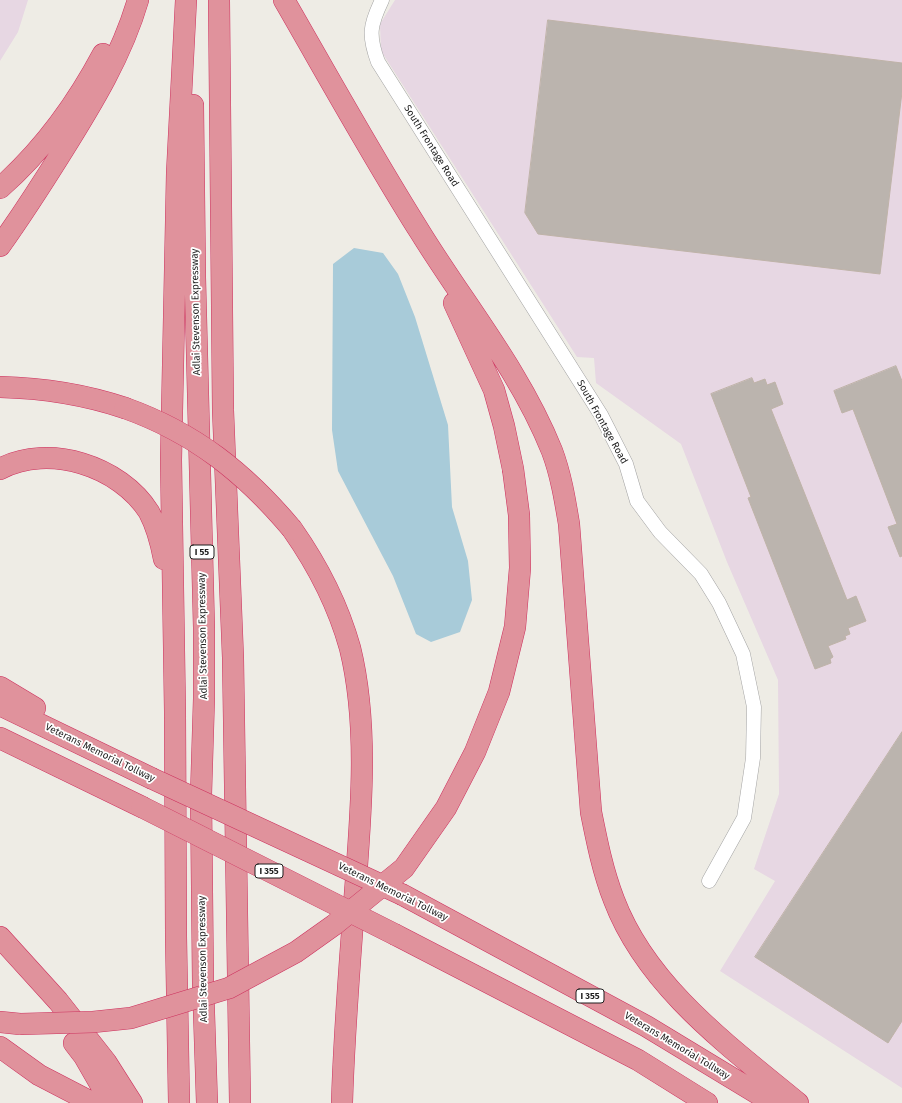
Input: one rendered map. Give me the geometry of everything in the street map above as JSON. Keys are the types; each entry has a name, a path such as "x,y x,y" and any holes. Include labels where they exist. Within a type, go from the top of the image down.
{"highway":[{"path":"0,188 44,142 72,104 102,55 126,0"},
{"path":"0,246 22,216 93,103 114,61 138,0"},
{"path":"179,1103 171,460 177,173 186,0"},
{"name":"Adlai Stevenson Expressway","path":"191,0 195,277 204,628 202,811 203,983 207,1103"},
{"name":"I 55","path":"219,0 223,410 233,658 240,1103"},
{"path":"284,0 420,232 496,345 532,406 552,452 561,479 570,524 591,812 600,854 614,901 629,931 650,965 674,993 717,1036 798,1103"},
{"path":"10,1023 93,1022 131,1018 229,988 296,952 334,925 404,868 446,808 476,752 500,692 515,627 520,568 519,515 513,469 504,426 494,390 475,344 420,232"},
{"path":"0,387 64,391 95,398 149,417 178,430 214,453 246,479 292,529 319,570 344,628 353,663 358,700 363,794 344,1029 342,1103"},
{"path":"0,469 33,459 45,458 60,459 85,464 108,474 122,484 135,495 148,512 160,536 165,559 171,688 175,712"},
{"path":"0,687 51,718 110,749 144,775"},
{"name":"Veterans Memorial Tollway","path":"0,705 144,775 403,895 646,1026 773,1103"},
{"name":"I 355","path":"0,738 142,807 396,935 638,1060 707,1103"},
{"path":"0,937 58,1001 106,1062 132,1103"},
{"path":"0,943 84,1056 110,1103"},
{"path":"0,1048 39,1075 93,1103"}],"street":[{"name":"South Frontage Road","path":"382,0 374,17 371,43 378,62 601,415 626,464 637,501 660,532 701,574 719,603 743,654 754,707 754,758 744,818 709,881"}],"shaded area":[{"path":"0,0 28,0 18,32 0,61"},
{"path":"395,0 902,0 902,1088 720,971 775,881 754,869 779,794 778,680 727,562 681,444 596,383 594,358 577,357 381,51 380,24"}],"water":[{"path":"354,248 383,253 398,274 415,317 448,425 452,507 468,561 472,600 460,632 431,642 416,634 393,576 338,471 332,430 333,264"}],"building":[{"path":"548,20 902,63 902,92 880,274 538,234 525,213"},
{"path":"896,366 902,381 902,556 900,557 888,527 897,524 853,409 842,413 834,391"},
{"path":"752,378 754,383 765,379 767,385 775,382 783,404 771,409 847,600 856,596 866,621 848,628 850,634 845,636 846,639 828,646 833,657 830,659 831,663 815,669 748,498 751,497 711,394"},
{"path":"902,732 902,1021 888,1043 755,957"}]}
